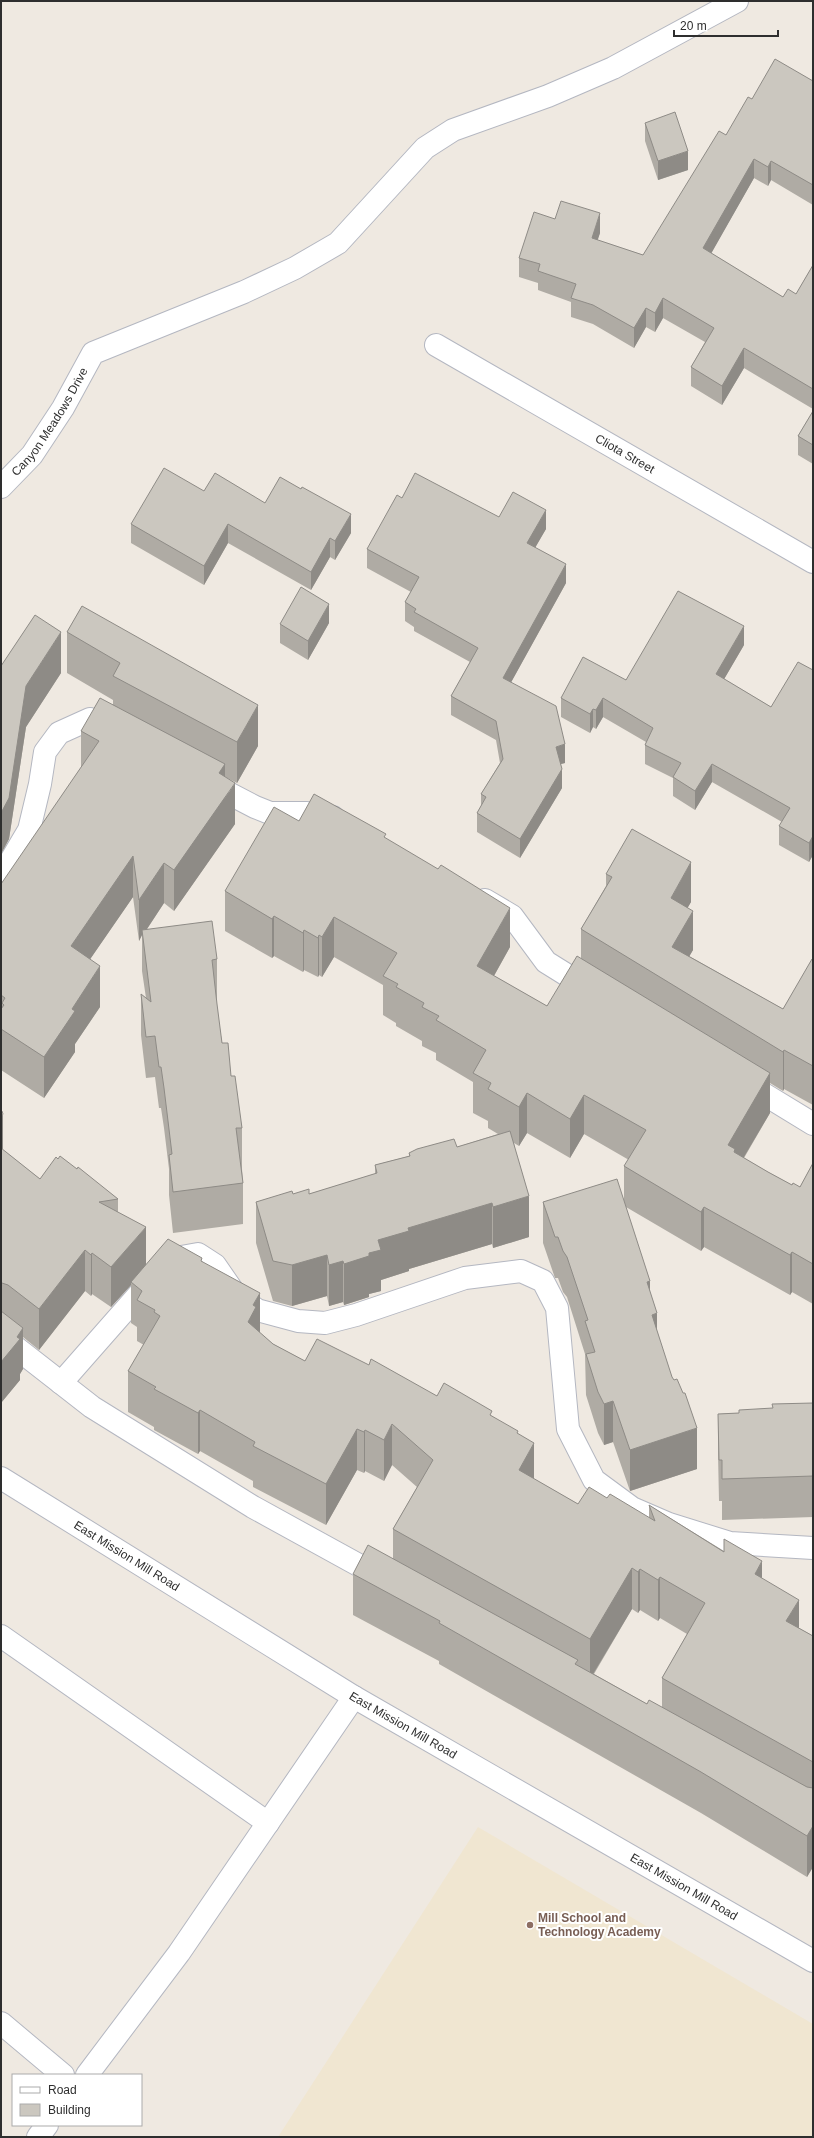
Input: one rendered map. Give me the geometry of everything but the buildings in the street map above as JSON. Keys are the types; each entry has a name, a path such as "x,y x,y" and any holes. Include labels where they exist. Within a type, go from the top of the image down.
{"street":[{"name":"Canyon Meadows Drive","path":"1,487 32,455 63,408 93,353 244,292 295,268 338,243 425,148 453,130 548,96 613,68 737,1"},
{"name":"Cliota Street","path":"436,345 813,562"},
{"path":"1,876 29,830 40,784 45,752 59,733 90,719 131,741"},
{"path":"193,774 255,807 270,813 307,813 347,820 354,823"},
{"path":"466,889 512,916 546,962 606,999"},
{"path":"726,1071 813,1124"},
{"path":"61,1383 170,1259 198,1254 215,1265 235,1294 257,1310 298,1321 325,1323 356,1315 465,1278 522,1270 542,1281 557,1308 568,1429 594,1480 632,1508 669,1524 730,1543 813,1548"},
{"path":"1,1336 92,1407 253,1506 405,1591"},
{"name":"East Mission Mill Road","path":"1,1478 354,1697 813,1961"},
{"path":"1,1636 268,1823"},
{"path":"88,2074 179,1953 354,1697"},
{"path":"1,2023 62,2074"},
{"path":"38,2137 46,2126"}],"shaded area":[{"name":"Mill School and Technology Academy","path":"478,1827 813,2024 813,2137 278,2137"}],"place":[{"name":"Mill School and Technology Academy","path":"530,1925"}]}
